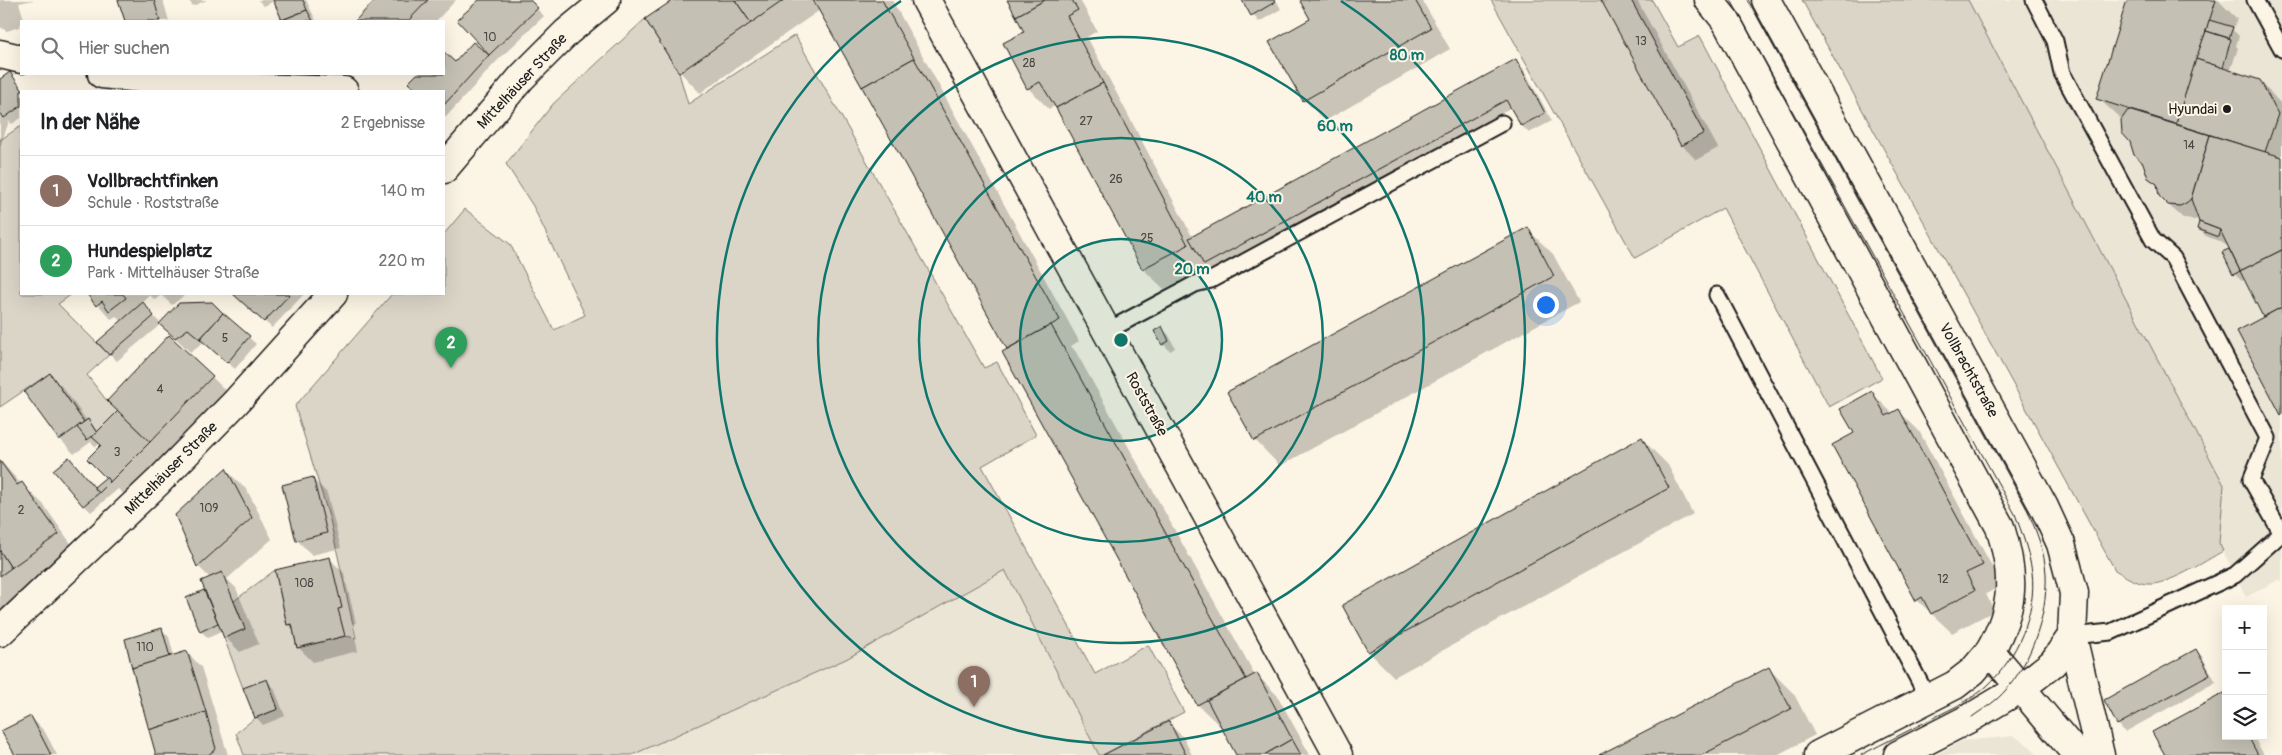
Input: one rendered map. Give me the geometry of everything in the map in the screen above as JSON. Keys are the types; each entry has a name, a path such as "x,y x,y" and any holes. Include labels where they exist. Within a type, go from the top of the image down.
{"street":[{"name":"Mittelhäuser Straße","path":"448,155 567,32 606,0"},
{"name":"Roststraße","path":"926,0 1338,755"},
{"path":"1709,0 1726,21 2000,528 2009,557 2011,583 2000,633 1990,651 1967,676 1955,685 1818,755"},
{"name":"Vollbrachtstraße","path":"1766,0 2044,507 2061,544 2074,593 2072,636 2100,755"},
{"path":"0,54 20,59"},
{"path":"110,75 228,89 286,90"},
{"name":"Mittelhäuser Straße","path":"0,632 235,404 332,295"},
{"path":"1898,755 1972,717 2017,684 2053,663 2072,636"},
{"path":"1990,651 2077,755"}],"lane":[{"path":"2034,0 2055,41 2062,73 2152,240 2173,258 2275,440 2251,480 2281,534 2235,575 2111,632 2072,636"},
{"path":"2255,0 2282,49"},
{"path":"1107,331 1194,284 1211,280 1502,123"},
{"path":"1717,295 1928,698"}],"shaded area":[{"path":"1491,0 1652,0 1678,47 1700,36 1882,378 1829,407 1723,208 1635,258"},
{"path":"1802,0 1968,0 2224,485 2219,543 2223,551 2176,577 2156,584 2138,582 2115,570"},
{"path":"1968,0 2282,0 2282,582 2280,579 2246,597 2219,543 2224,485"},
{"path":"645,19 679,73 688,104 795,35 984,368 997,362 1036,435 982,466 1095,674 1148,645 1184,712 1103,755 1099,755 1005,570 846,659 632,755 244,755 236,733 255,718 278,709 267,680 243,688 224,638 245,629 234,601 275,570 287,625 292,624 297,648 345,636 356,638 330,520 295,406 391,295 445,295 445,233 465,209 510,244 554,330 585,315 533,206 506,164 553,104"},
{"path":"20,127 20,295 71,295 58,304 109,355 87,375 107,401 118,411 97,433 88,419 84,422 50,373 0,407 0,140"},
{"path":"1005,570 1099,755 632,755 846,659"},
{"path":"2014,736 2031,747 2036,755 1935,755 1962,741"}],"building":[{"path":"118,0 154,0 160,20 125,20"},
{"path":"273,0 303,0 307,10 282,20"},
{"path":"375,0 428,0 409,20 356,20"},
{"path":"479,0 530,0 538,8 489,55 457,20"},
{"path":"673,0 735,0 751,23 679,73 645,19"},
{"path":"735,0 784,0 751,23"},
{"path":"813,0 882,0 914,58 862,87"},
{"path":"1007,0 1045,0 1016,16"},
{"path":"1045,0 1072,0 1078,10 1067,16 1103,83 1056,108 1040,82 1027,89 1003,43 1024,32 1016,16"},
{"path":"1242,0 1274,0 1275,2 1251,16"},
{"path":"1415,0 1431,28 1303,101 1269,42 1310,19 1300,1"},
{"path":"1601,0 1631,0 1704,133 1681,146"},
{"path":"2127,0 2216,0 2176,124 2096,99"},
{"path":"307,10 312,20 282,20"},
{"path":"2209,20 2233,27 2229,38 2206,31"},
{"path":"2206,31 2231,39 2223,68 2196,59"},
{"path":"473,42 489,55 445,104 445,90 416,90 408,83 416,75 445,75 445,53 455,62"},
{"path":"914,58 1060,320 1007,349 862,87"},
{"path":"1516,59 1545,113 1521,126 1506,100 1204,265 1189,238"},
{"path":"2196,59 2260,80 2278,114 2265,152 2176,124"},
{"path":"10,72 22,90 20,90 20,107 4,118 0,112 0,79"},
{"path":"306,75 340,75 343,80 307,78"},
{"path":"1103,83 1188,245 1142,269 1056,108"},
{"path":"2128,110 2210,135 2191,199 2186,203 2180,206 2168,205 2159,196 2157,184 2148,178 2143,163 2134,155 2130,142 2122,133 2121,120"},
{"path":"2210,135 2282,157 2282,250 2240,271 2220,230 2199,222 2191,199"},
{"path":"2199,222 2220,230 2218,237 2197,229"},
{"path":"1528,227 1554,276 1254,441 1227,392"},
{"path":"2229,249 2240,271 2233,275 2222,252"},
{"path":"2282,250 2282,307 2263,317 2240,271"},
{"path":"88,295 124,295 126,298 109,311 102,301 96,306"},
{"path":"234,295 289,295 264,322"},
{"path":"143,302 154,316 109,355 97,342"},
{"path":"212,302 223,313 200,339 188,329 175,338 159,324 179,303"},
{"path":"2282,307 2282,414 2281,415 2237,331"},
{"path":"223,313 250,336 227,363 200,339"},
{"path":"1051,325 1246,679 1197,705 1002,352"},
{"path":"1162,326 1169,341 1162,345 1154,331"},
{"path":"169,335 213,376 150,442 107,401"},
{"path":"50,373 84,422 59,440 24,392"},
{"path":"1872,391 1886,416 1899,409 1983,565 1966,573 1975,590 1931,614 1922,597 1916,601 1832,445 1854,433 1840,409"},
{"path":"118,411 150,442 110,482 87,459 101,445 92,437"},
{"path":"88,419 97,433 87,440 77,427"},
{"path":"1642,437 1669,488 1368,652 1342,605"},
{"path":"69,457 99,493 83,506 53,470"},
{"path":"0,461 17,485 22,482 59,534 11,568 0,551"},
{"path":"226,468 252,518 197,567 175,515"},
{"path":"106,477 110,482 99,493 94,487"},
{"path":"313,477 327,533 296,541 282,485"},
{"path":"0,551 11,568 0,576"},
{"path":"330,557 342,608 338,609 345,636 297,648 292,624 287,625 275,570"},
{"path":"222,572 245,629 224,638 201,581"},
{"path":"204,590 218,623 200,632 186,598"},
{"path":"162,628 170,657 132,668 125,639"},
{"path":"2196,649 2210,674 2117,725 2104,700"},
{"path":"187,651 206,712 149,730 132,668"},
{"path":"1769,667 1791,709 1702,755 1599,755"},
{"path":"1257,673 1292,739 1264,755 1236,755 1207,700"},
{"path":"267,679 278,709 255,718 243,688"},
{"path":"2222,694 2222,740 2250,740 2258,755 2165,755 2152,732"},
{"path":"206,712 216,749 208,755 156,755 149,730"},
{"path":"31,716 51,755 15,755 1,731"},
{"path":"1169,721 1186,755 1103,755"},
{"path":"1292,739 1301,755 1264,755"}],"tram line":[{"path":"1731,0 2015,514 2023,535 2032,572 2031,603 2023,634 1998,675 1981,691 1956,707 1861,755"},
{"path":"1748,0 2028,511 2040,542 2046,574 2046,591 2044,608 2034,642 2027,658 2008,687 1994,702 1972,717"}],"place":[{"name":"Hyundai","path":"2227,109"},
{"name":"Hundespielplatz","path":"451,368"},
{"name":"Vollbrachtfinken","path":"974,707"}]}
